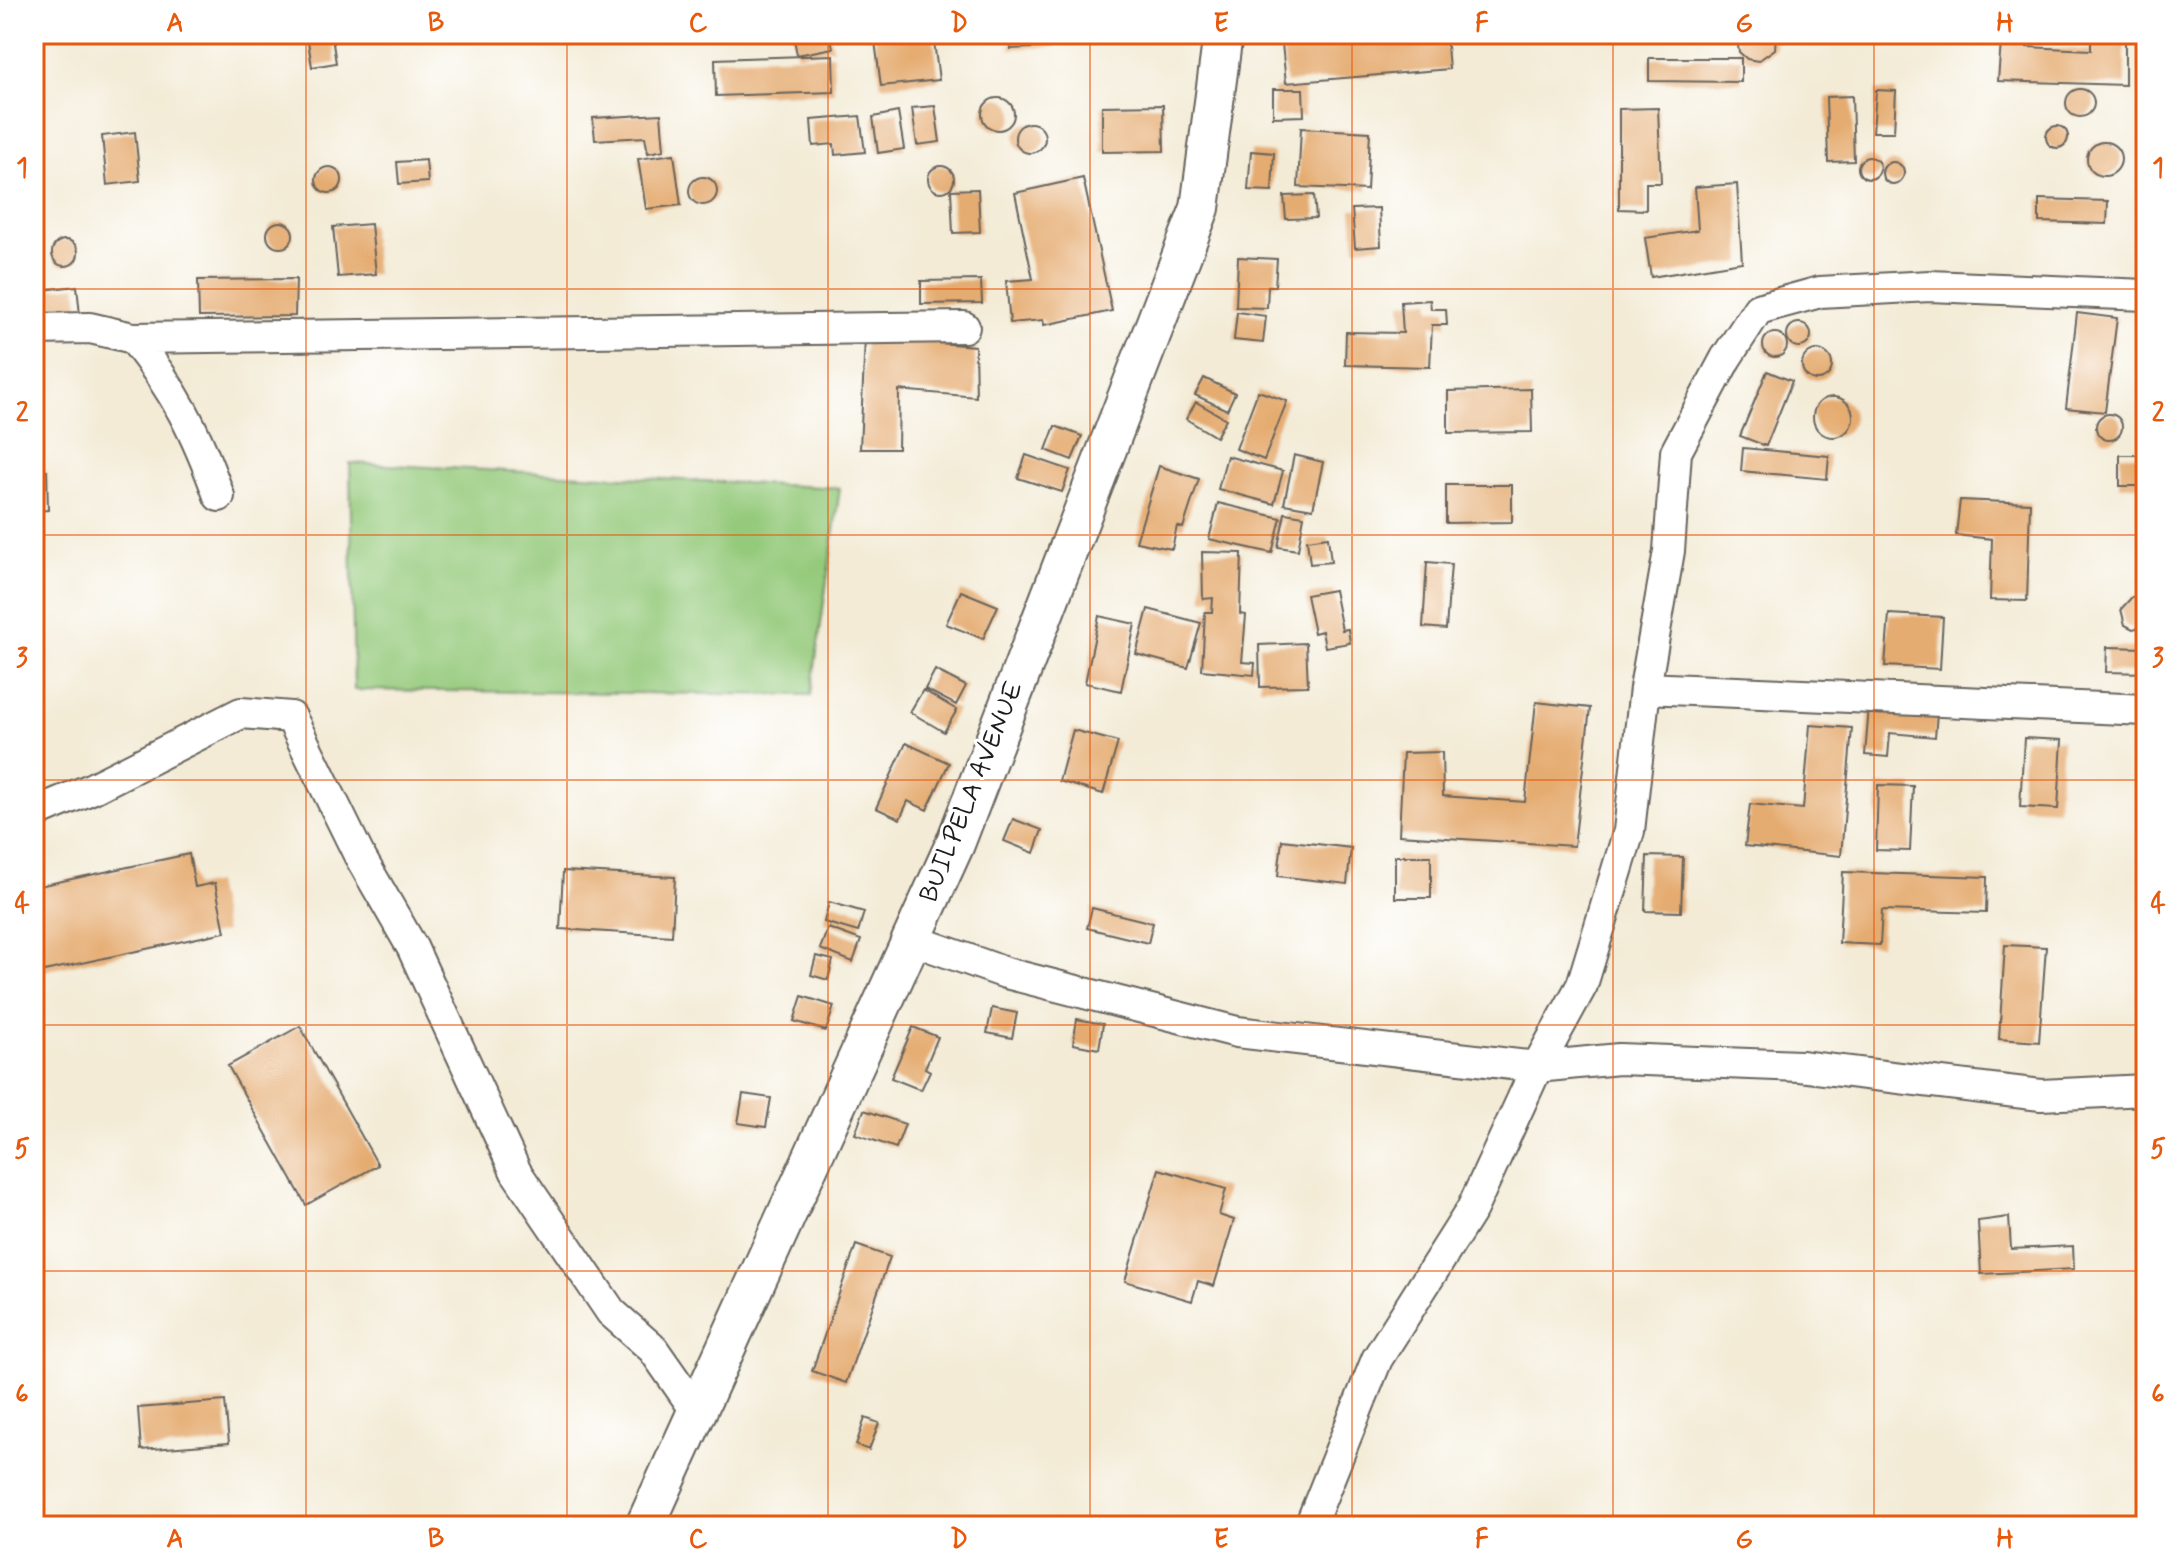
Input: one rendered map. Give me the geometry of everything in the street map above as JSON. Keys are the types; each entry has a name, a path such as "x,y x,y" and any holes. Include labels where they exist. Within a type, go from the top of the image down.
{"street":[{"name":"BUILPELA AVENUE","path":"645,1526 955,844 1200,208 1223,34"},
{"path":"1310,1526 1377,1359 1472,1209 1537,1067 1582,985 1629,831 1645,688 1669,551 1676,452 1726,358 1758,309 1820,292 1930,286 2146,295"},
{"path":"34,329 90,328 133,338 964,327"},
{"path":"133,338 170,384 202,448 219,496"},
{"path":"1645,688 2146,710"},
{"path":"34,813 91,789 241,713 291,717 359,855 412,947 516,1172 611,1312 653,1349 697,1412"},
{"path":"910,939 1006,973 1237,1032 1537,1067 1619,1059 1800,1066 2041,1095 2146,1090"}],"green space":[{"path":"350,463 840,488 811,695 354,690"}],"building":[{"path":"793,34 830,34 833,48 797,55"},
{"path":"874,34 933,34 939,80 881,86"},
{"path":"1011,34 1056,34 1055,47 1010,49"},
{"path":"1281,34 1352,34 1322,39 1322,42 1446,34 1449,69 1286,83"},
{"path":"1736,34 1776,34 1775,49 1758,61 1747,59 1739,52"},
{"path":"2091,34 2125,34 2125,85 1998,81 2001,42 2026,40 2027,47 2091,50"},
{"path":"332,37 336,63 312,67 308,41"},
{"path":"833,55 834,92 716,96 715,59"},
{"path":"1649,58 1741,58 1741,82 1649,81"},
{"path":"1273,89 1303,89 1304,116 1273,117"},
{"path":"2080,89 2090,93 2094,103 2090,113 2080,117 2070,113 2066,103 2070,93"},
{"path":"1876,90 1896,91 1894,132 1873,132"},
{"path":"1852,96 1854,161 1828,162 1826,97"},
{"path":"998,98 1009,103 1014,114 1009,125 998,130 987,125 982,114 987,103"},
{"path":"1163,105 1164,151 1102,152 1102,106"},
{"path":"935,106 940,142 917,145 912,108"},
{"path":"1658,108 1661,183 1646,183 1646,210 1619,209 1619,109"},
{"path":"898,112 904,149 878,153 873,117"},
{"path":"661,114 664,150 648,153 645,137 595,140 593,118"},
{"path":"860,116 865,152 835,155 834,144 813,146 811,120"},
{"path":"1030,123 1041,127 1045,138 1041,149 1030,153 1019,149 1015,138 1019,127"},
{"path":"2057,126 2065,129 2068,137 2065,145 2057,148 2049,145 2046,137 2049,129"},
{"path":"1301,128 1370,132 1367,190 1298,187"},
{"path":"135,132 140,181 107,185 102,136"},
{"path":"2140,140 2146,140 2146,185 2144,185"},
{"path":"2104,142 2116,147 2121,159 2116,171 2104,176 2092,171 2087,159 2092,147"},
{"path":"1251,151 1274,153 1272,191 1248,190"},
{"path":"674,154 681,205 646,209 638,159"},
{"path":"1869,157 1877,160 1880,168 1877,176 1869,179 1861,176 1858,168 1861,160"},
{"path":"426,160 428,182 399,184 397,162"},
{"path":"1893,162 1901,165 1904,173 1901,181 1893,184 1885,181 1882,173 1885,165"},
{"path":"941,166 950,170 954,179 950,188 941,192 932,188 928,179 932,170"},
{"path":"329,167 338,171 342,180 338,189 329,193 320,189 316,180 320,171"},
{"path":"703,177 713,181 717,191 713,201 703,205 693,201 689,191 693,181"},
{"path":"1083,178 1112,311 1044,325 1043,320 1010,323 1006,281 1033,279 1015,193"},
{"path":"34,180 39,190 34,202"},
{"path":"1737,184 1742,262 1651,277 1645,238 1698,230 1695,187"},
{"path":"978,189 980,232 953,233 951,190"},
{"path":"1314,195 1316,218 1286,219 1284,196"},
{"path":"2039,199 2108,201 2107,224 2039,222"},
{"path":"1379,208 1381,246 1355,248 1352,209"},
{"path":"280,222 289,226 293,235 289,244 280,248 271,244 267,235 271,226"},
{"path":"371,224 376,274 338,277 333,227"},
{"path":"65,240 74,244 78,253 74,262 65,266 56,262 52,253 56,244"},
{"path":"1238,257 1277,259 1275,286 1268,286 1267,308 1236,307"},
{"path":"296,279 295,316 199,317 198,280"},
{"path":"981,280 982,303 921,304 921,281"},
{"path":"77,286 80,315 34,320 34,291"},
{"path":"1430,300 1431,309 1446,309 1447,325 1432,325 1430,367 1345,365 1346,332 1403,333 1401,302"},
{"path":"1237,312 1266,316 1263,343 1234,340"},
{"path":"2077,313 2117,318 2105,412 2066,408"},
{"path":"1799,323 1808,326 1811,335 1808,344 1799,347 1790,344 1787,335 1790,326"},
{"path":"1775,333 1786,340 1787,345 1780,356 1775,357 1764,350 1763,345 1770,334"},
{"path":"865,337 975,346 976,397 899,390 898,449 860,449"},
{"path":"1817,350 1828,354 1832,365 1828,376 1817,380 1806,376 1802,365 1806,354"},
{"path":"1767,371 1792,381 1766,446 1740,436"},
{"path":"1204,378 1235,393 1227,410 1195,395"},
{"path":"1531,389 1532,432 1448,433 1448,391"},
{"path":"1258,391 1287,401 1264,460 1236,449"},
{"path":"1833,397 1847,403 1853,417 1847,431 1833,437 1819,431 1813,417 1819,403"},
{"path":"1196,402 1226,419 1216,437 1186,419"},
{"path":"2109,414 2118,418 2122,427 2118,436 2109,440 2100,436 2096,427 2100,418"},
{"path":"1055,426 1082,436 1072,460 1046,450"},
{"path":"1743,448 1829,456 1827,479 1741,471"},
{"path":"1026,455 1070,470 1062,492 1018,478"},
{"path":"1294,455 1323,462 1313,509 1284,504"},
{"path":"2120,455 2146,455 2146,486 2120,486"},
{"path":"1227,456 1283,471 1274,504 1218,489"},
{"path":"1159,466 1199,479 1183,528 1177,526 1172,549 1136,542"},
{"path":"47,471 48,510 34,511 34,472"},
{"path":"1446,485 1512,485 1512,522 1446,523"},
{"path":"1960,500 2030,503 2027,601 1990,600 1992,539 1956,535"},
{"path":"1218,503 1281,518 1272,553 1209,539"},
{"path":"1285,513 1304,516 1298,550 1278,547"},
{"path":"1328,537 1331,562 1310,564 1307,540"},
{"path":"1202,552 1242,553 1240,614 1246,615 1242,662 1255,663 1254,675 1202,670 1205,612 1212,612 1213,598 1203,599"},
{"path":"1427,562 1451,564 1446,629 1423,627"},
{"path":"1334,590 1342,630 1348,629 1350,643 1325,647 1322,631 1314,633 1306,595"},
{"path":"961,591 998,606 983,639 946,624"},
{"path":"2132,597 2146,599 2146,626 2133,629 2125,625 2121,609"},
{"path":"1148,609 1201,623 1188,668 1136,654"},
{"path":"1889,614 1943,617 1940,669 1885,666"},
{"path":"1099,616 1135,624 1121,691 1085,683"},
{"path":"1306,643 1308,686 1260,687 1259,645"},
{"path":"2107,647 2146,648 2146,673 2106,672"},
{"path":"935,670 966,686 956,705 925,689"},
{"path":"923,690 957,710 944,732 910,712"},
{"path":"1536,702 1590,708 1574,846 1399,835 1403,753 1442,752 1443,796 1525,802"},
{"path":"1869,707 1937,713 1935,737 1890,733 1888,757 1865,755"},
{"path":"1810,725 1852,728 1841,856 1745,846 1750,804 1803,809"},
{"path":"1073,730 1118,742 1103,794 1059,781"},
{"path":"2024,738 2062,740 2058,809 2020,807"},
{"path":"906,743 949,763 927,810 908,801 900,819 876,808"},
{"path":"1878,785 1913,786 1910,851 1876,850"},
{"path":"1013,819 1042,830 1034,853 1004,841"},
{"path":"1282,840 1351,848 1347,884 1278,876"},
{"path":"189,854 195,887 215,883 225,932 35,973 34,887"},
{"path":"1395,856 1431,856 1431,898 1395,898"},
{"path":"1647,856 1683,857 1681,912 1645,911"},
{"path":"563,871 675,877 672,936 560,929"},
{"path":"1843,872 1987,877 1986,913 1882,910 1880,945 1839,943"},
{"path":"829,902 864,912 858,932 824,922"},
{"path":"1092,908 1153,923 1148,943 1087,928"},
{"path":"828,928 861,940 853,962 820,949"},
{"path":"2005,945 2046,947 2039,1042 1999,1039"},
{"path":"816,956 833,960 828,980 811,975"},
{"path":"802,996 834,1006 826,1031 794,1021"},
{"path":"992,1008 1017,1013 1012,1038 987,1033"},
{"path":"1077,1019 1103,1024 1099,1049 1073,1044"},
{"path":"300,1026 378,1165 306,1205 228,1066"},
{"path":"913,1027 938,1037 925,1068 930,1071 921,1090 891,1078"},
{"path":"743,1094 771,1098 766,1127 738,1123"},
{"path":"864,1110 905,1124 896,1148 855,1134"},
{"path":"1159,1169 1226,1189 1219,1215 1234,1220 1214,1286 1198,1281 1192,1301 1125,1281"},
{"path":"2009,1217 2011,1249 2073,1246 2074,1269 1981,1274 1978,1221"},
{"path":"856,1245 890,1257 846,1383 812,1371"},
{"path":"225,1401 229,1443 141,1450 138,1408"},
{"path":"865,1418 879,1423 869,1450 856,1445"}]}
